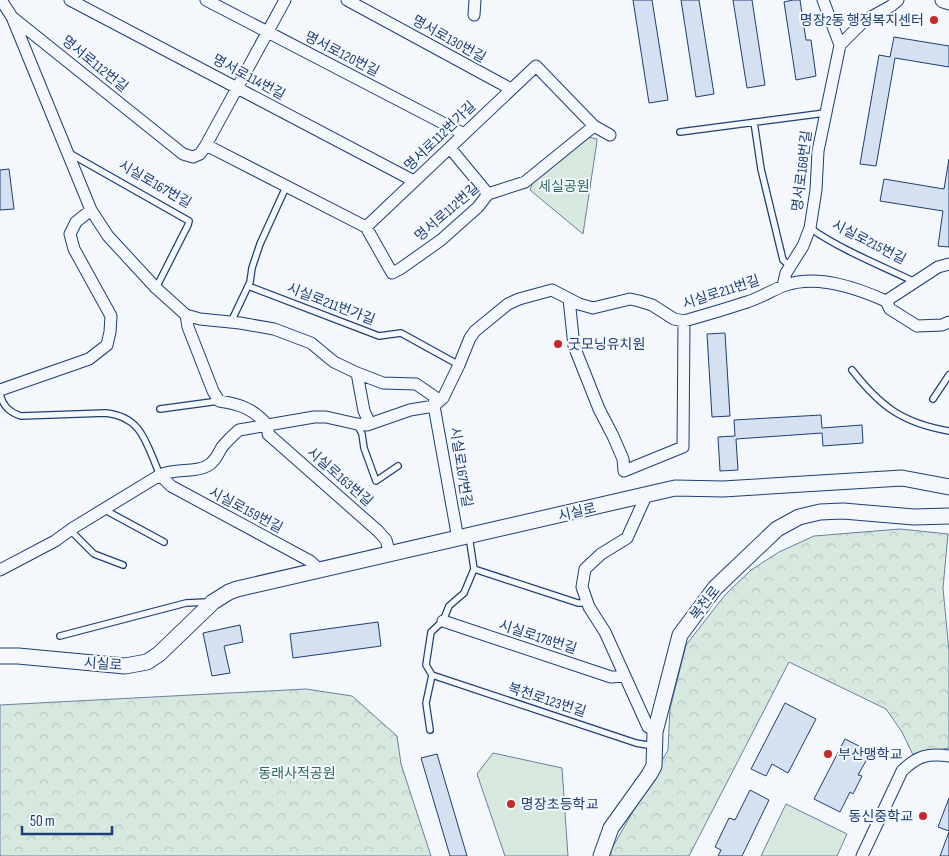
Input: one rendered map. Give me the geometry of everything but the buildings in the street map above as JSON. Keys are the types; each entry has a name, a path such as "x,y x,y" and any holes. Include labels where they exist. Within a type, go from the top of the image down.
{"main road":[{"path":"943,0 949,2"},
{"name":"시실로","path":"0,656 125,666 147,662 159,654 213,602 238,589 675,488 723,489 902,478 949,487"},
{"name":"복천로","path":"601,856 611,828 654,766 656,728 680,635 715,588 777,529 799,516 820,512 843,511 914,518 949,516"}],"street":[{"path":"0,570 55,542 70,530 160,475 171,471 201,469 208,466 232,436 240,430 314,417 326,417 357,424 370,424 410,410 434,406 435,397 416,384 384,383 357,373 334,362 311,343 274,329 200,319 186,315 156,288 108,236 91,210 12,17 2,0"},
{"name":"명서로114번길","path":"70,0 414,181"},
{"name":"명서로120번길","path":"206,0 464,134"},
{"path":"285,0 206,145 366,227"},
{"name":"명서로130번길","path":"347,0 511,89"},
{"path":"474,15 475,0"},
{"path":"823,0 840,45 864,21 898,0"},
{"name":"명서로112번길","path":"12,17 183,154 193,158 200,154 206,145"},
{"name":"명서로168번길","path":"783,286 786,272 803,246 810,228 816,190 818,151 840,45"},
{"name":"명서로112번가길","path":"366,227 536,66 594,126"},
{"path":"594,126 610,135"},
{"name":"명서로112번길","path":"366,227 392,273 441,240 478,207 488,194 526,182 594,126"},
{"path":"450,148 488,194"},
{"path":"0,390 89,358 107,345 111,316 74,250 70,234 76,222 91,210"},
{"name":"시실로215번길","path":"886,301 938,267 949,264"},
{"name":"시실로211번길","path":"434,406 443,398 470,338 487,320 518,299 552,290 568,299 593,308 630,299 652,305 674,319 684,321 749,302 787,284 812,282 841,284 868,292 886,301 890,309 917,326 942,325 949,322"},
{"path":"568,299 574,346 599,409 623,459 624,471 683,447 684,321"},
{"path":"186,315 213,391 219,401 237,403 259,416 268,426"},
{"path":"357,373 364,411 370,424"},
{"name":"시실로167번길","path":"434,406 464,537"},
{"name":"시실로163번길","path":"268,426 268,434 378,531 386,540 390,554"},
{"name":"시실로159번길","path":"160,475 171,486 310,561 320,570"},
{"path":"646,496 627,538 602,554 584,569 582,586 587,603 605,632 648,727 656,728"},
{"name":"시실로178번길","path":"443,621 611,677 625,676"},
{"path":"862,856 902,772 912,761 925,755 949,756"}],"lane":[{"name":"명서로168번길","path":"680,132 825,113"},
{"path":"754,122 761,169 783,260 791,266"},
{"name":"시실로167번길","path":"67,152 189,221 156,288"},
{"path":"231,322 248,286 260,244 286,187"},
{"name":"시실로215번길","path":"810,228 852,253 885,266 915,282"},
{"name":"시실로211번가길","path":"248,286 379,336 401,333 459,365"},
{"path":"852,370 869,392 898,415 936,429 949,431"},
{"path":"933,398 949,375"},
{"path":"943,384 949,388"},
{"path":"0,394 4,405 15,414 21,416 106,413 118,414 127,418 139,430 160,475"},
{"path":"160,408 219,401"},
{"path":"357,424 362,434 364,448 376,481 398,466"},
{"path":"105,510 164,542"},
{"path":"70,530 94,554 123,565"},
{"path":"430,730 426,703 432,675 426,665 431,632 443,621 449,606 464,594 474,569 464,537"},
{"path":"474,569 578,603 587,603"},
{"name":"시실로","path":"60,636 186,602 213,602"},
{"name":"복천로123번길","path":"432,675 636,743 654,746"}],"green space":[{"name":"세실공원","path":"588,137 597,139 597,141 583,234 530,190 534,179"},
{"path":"900,529 948,534 943,588 949,651 949,748 913,755 902,732 886,709 789,662 689,856 611,856 611,850 668,750 670,709 686,645 725,595 751,570 779,552 814,536"},
{"name":"동래사적공원","path":"306,689 352,696 397,736 401,764 431,856 0,856 0,705"},
{"path":"493,753 562,768 568,856 505,856 477,774"},
{"path":"786,804 847,834 837,856 761,856"}],"place":[{"name":"명장2동 행정복지센터","path":"934,20"},
{"name":"굿모닝유치원","path":"558,344"},
{"name":"부산맹학교","path":"828,754"},
{"name":"명장초등학교","path":"511,804"},
{"name":"동신중학교","path":"923,816"}]}
